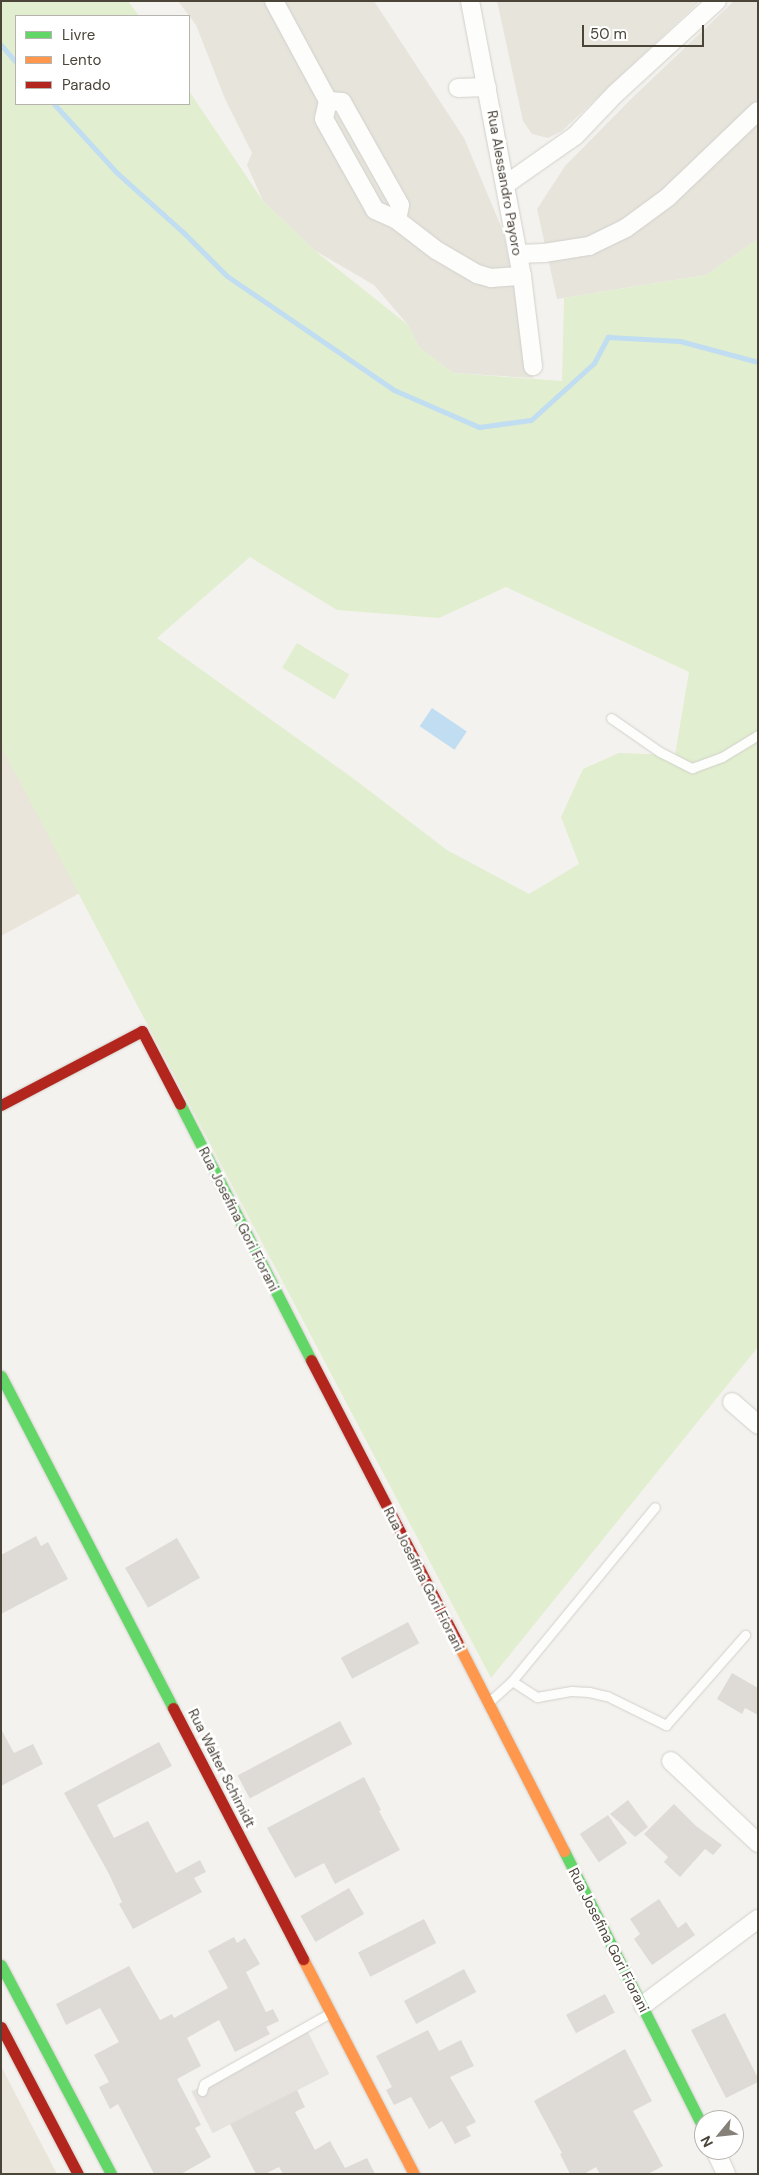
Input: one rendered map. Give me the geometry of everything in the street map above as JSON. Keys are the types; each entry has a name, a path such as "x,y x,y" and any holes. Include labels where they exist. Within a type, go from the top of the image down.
{"street":[{"path":"274,1 328,101 324,119 375,210 397,220 436,250 477,274 492,278 522,276"},
{"name":"Rua Alessandro Payoro","path":"470,1 522,276 533,366"},
{"path":"505,185 575,136 614,94 717,1"},
{"path":"458,88 487,87"},
{"path":"328,101 342,102 400,205 397,220"},
{"path":"518,254 544,253 589,246 626,228 668,197 758,111"},
{"name":"Rua Josefina Gori Fiorani","path":"1,1105 142,1031 643,2005 695,2110"},
{"name":"Rua Walter Schimidt","path":"1,1376 332,2012 414,2174"},
{"path":"732,1402 758,1425"},
{"path":"671,1761 758,1842"},
{"path":"643,2005 758,1919"},
{"path":"1,1965 111,2174"},
{"path":"1,2027 78,2174"},
{"path":"720,2160 726,2174"}],"lane":[{"path":"611,718 660,752 692,768 722,757 758,735"},
{"path":"488,1703 512,1681 655,1507"},
{"path":"512,1681 536,1697 571,1692 590,1692 607,1696 666,1725 745,1635"},
{"path":"202,2091 204,2084 332,2012"}],"shaded area":[{"path":"178,1 374,1 464,138 503,231 533,378 453,373 419,347 408,325 374,285 314,250 263,201 247,165 252,153 225,99 196,25"},
{"path":"497,1 700,1 562,131 548,138 532,134 523,121"},
{"path":"734,1 758,1 758,239 706,275 557,299 537,209 565,166 632,98"},
{"path":"1,744 80,893 1,936"},
{"path":"308,2032 329,2074 213,2133 191,2091"},
{"path":"1,2066 57,2174 1,2174"}],"green space":[{"path":"1,1 128,1 138,15 15,15 15,105 190,105 190,92 263,201 314,250 408,325 419,347 453,373 562,381 564,298 706,275 758,239 758,1347 491,1678 1,746","holes":["250,557 337,610 439,618 506,587 689,672 675,755 619,753 583,769 561,817 579,864 529,894 447,850 354,779 157,638"]},
{"path":"297,643 349,674 334,699 282,668"}],"water":[{"path":"432,708 467,731 455,750 420,726"}],"building":[{"path":"36,1536 41,1546 48,1542 68,1579 1,1614 1,1555"},
{"path":"177,1538 200,1578 148,1608 125,1568"},
{"path":"408,1622 419,1643 352,1679 341,1658"},
{"path":"732,1673 758,1688 758,1715 745,1708 742,1714 717,1699"},
{"path":"340,1721 352,1744 250,1798 238,1775"},
{"path":"1,1729 14,1753 33,1744 43,1764 1,1786"},
{"path":"159,1742 172,1766 97,1805 114,1838 148,1821 176,1873 200,1860 206,1872 194,1878 202,1892 133,1929 119,1904 122,1902 109,1874 64,1793"},
{"path":"364,1777 381,1810 379,1811 400,1850 335,1884 324,1863 295,1878 267,1828"},
{"path":"628,1800 648,1827 635,1837 610,1814"},
{"path":"674,1804 696,1826 722,1845 713,1855 705,1849 680,1877 664,1862 668,1857 644,1834"},
{"path":"608,1815 627,1843 599,1862 580,1834"},
{"path":"349,1888 364,1914 316,1942 301,1916"},
{"path":"659,1899 678,1928 686,1922 695,1935 652,1965 634,1939 640,1934 630,1919"},
{"path":"424,1919 436,1943 370,1977 358,1953"},
{"path":"234,1937 237,1943 245,1938 260,1964 246,1972 266,2012 273,2009 279,2021 266,2027 270,2034 235,2052 219,2020 187,2038 201,2066 177,2079 201,2125 195,2128 211,2157 181,2174 154,2174 118,2104 110,2109 99,2087 109,2082 94,2055 119,2042 100,2008 66,2025 56,2004 129,1966 160,2020 172,2014 174,2018 228,1988 208,1951"},
{"path":"464,1969 476,1992 416,2024 404,2001"},
{"path":"605,1994 615,2013 576,2033 566,2015"},
{"path":"725,2013 758,2078 758,2082 726,2098 691,2030"},
{"path":"428,2030 439,2051 461,2040 474,2066 450,2077 476,2122 466,2127 471,2136 455,2144 442,2121 429,2129 411,2097 394,2105 386,2090 392,2087 376,2056"},
{"path":"625,2049 652,2101 633,2111 663,2166 648,2174 600,2174 596,2167 584,2174 570,2174 560,2154 562,2153 534,2101"},
{"path":"297,2090 305,2107 295,2112 315,2150 330,2141 345,2168 367,2158 375,2174 283,2174 279,2167 265,2174 256,2174 230,2124"}],"waterway":[{"path":"1,45 15,61"},
{"path":"55,105 116,172 185,234 227,276 394,390 479,427 531,420 594,363 608,337 680,341 758,362"}],"traffic: fast":[{"path":"180,1104 311,1360"},
{"path":"1,1376 173,1708"},
{"path":"564,1851 694,2110"},
{"path":"1,1965 111,2174"}],"traffic: slow":[{"path":"457,1642 564,1851"},
{"path":"303,1959 414,2174"}],"traffic: jam":[{"path":"1,1105 142,1031 180,1104"},
{"path":"311,1360 457,1642"},
{"path":"173,1708 303,1959"},
{"path":"1,2027 78,2174"}]}
